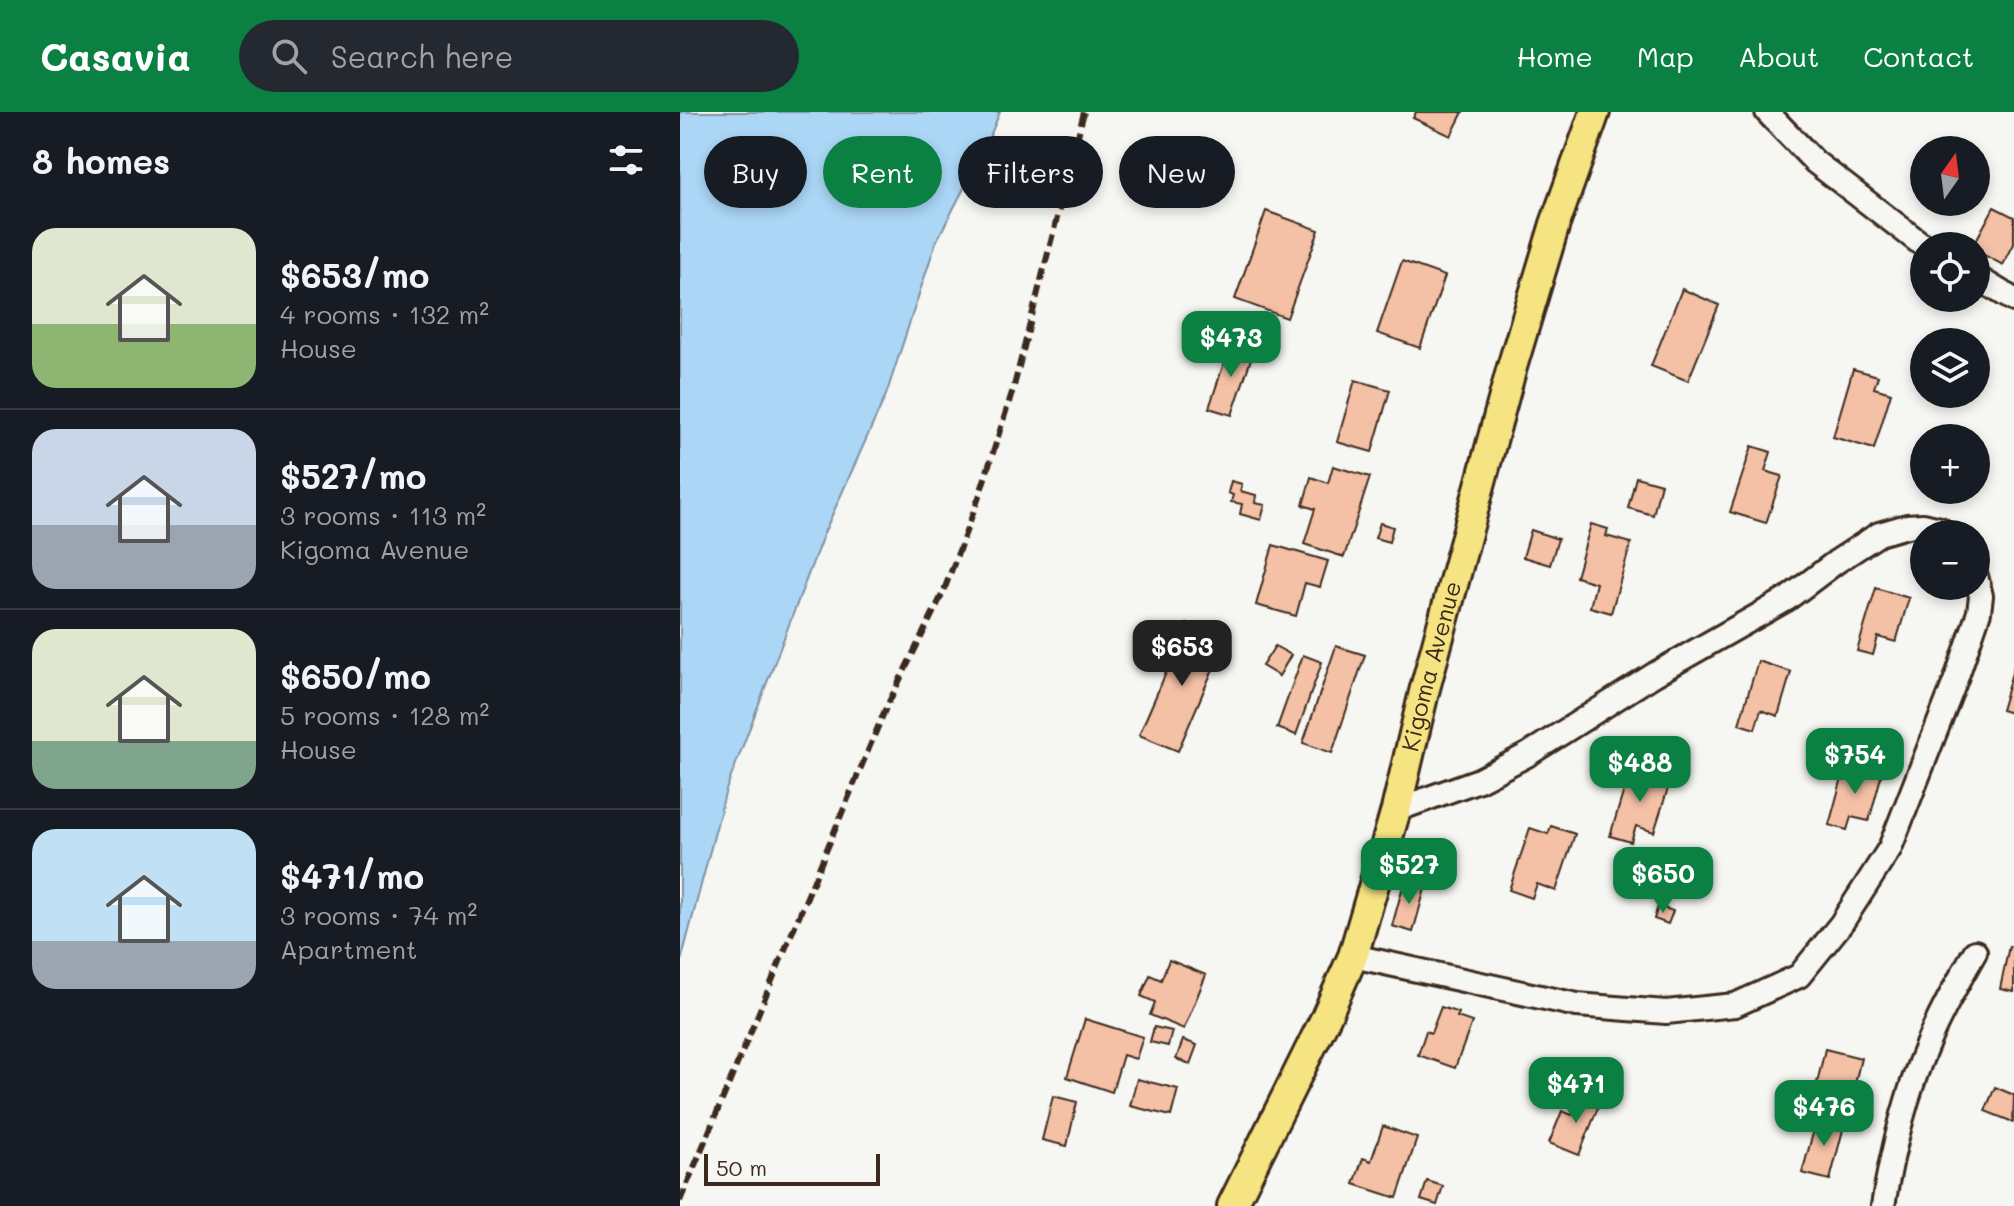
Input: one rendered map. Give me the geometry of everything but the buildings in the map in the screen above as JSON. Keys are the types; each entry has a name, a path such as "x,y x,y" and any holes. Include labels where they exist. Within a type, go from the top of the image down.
{"main road":[{"name":"Kigoma Avenue","path":"1232,1206 1353,956 1396,810 1424,692 1512,367 1555,224 1595,112"}],"street":[{"path":"1767,112 1815,162 1910,235"},
{"path":"1990,285 2014,300"},
{"path":"1396,810 1479,780 1527,755 1655,674 1787,599 1879,534 1910,526"},
{"path":"1353,956 1577,1005 1666,1012 1735,1005 1799,976 1841,924 1890,848 1956,679 1980,600"},
{"path":"1883,1206 1896,1136 1927,1044 1975,952"}],"water":[{"path":"680,112 1000,112 990,136 958,136 958,200 936,242 886,395 824,533 726,790 680,965"}],"railway":[{"path":"680,1201 885,710 943,593 979,497 1014,386 1084,112"}]}
